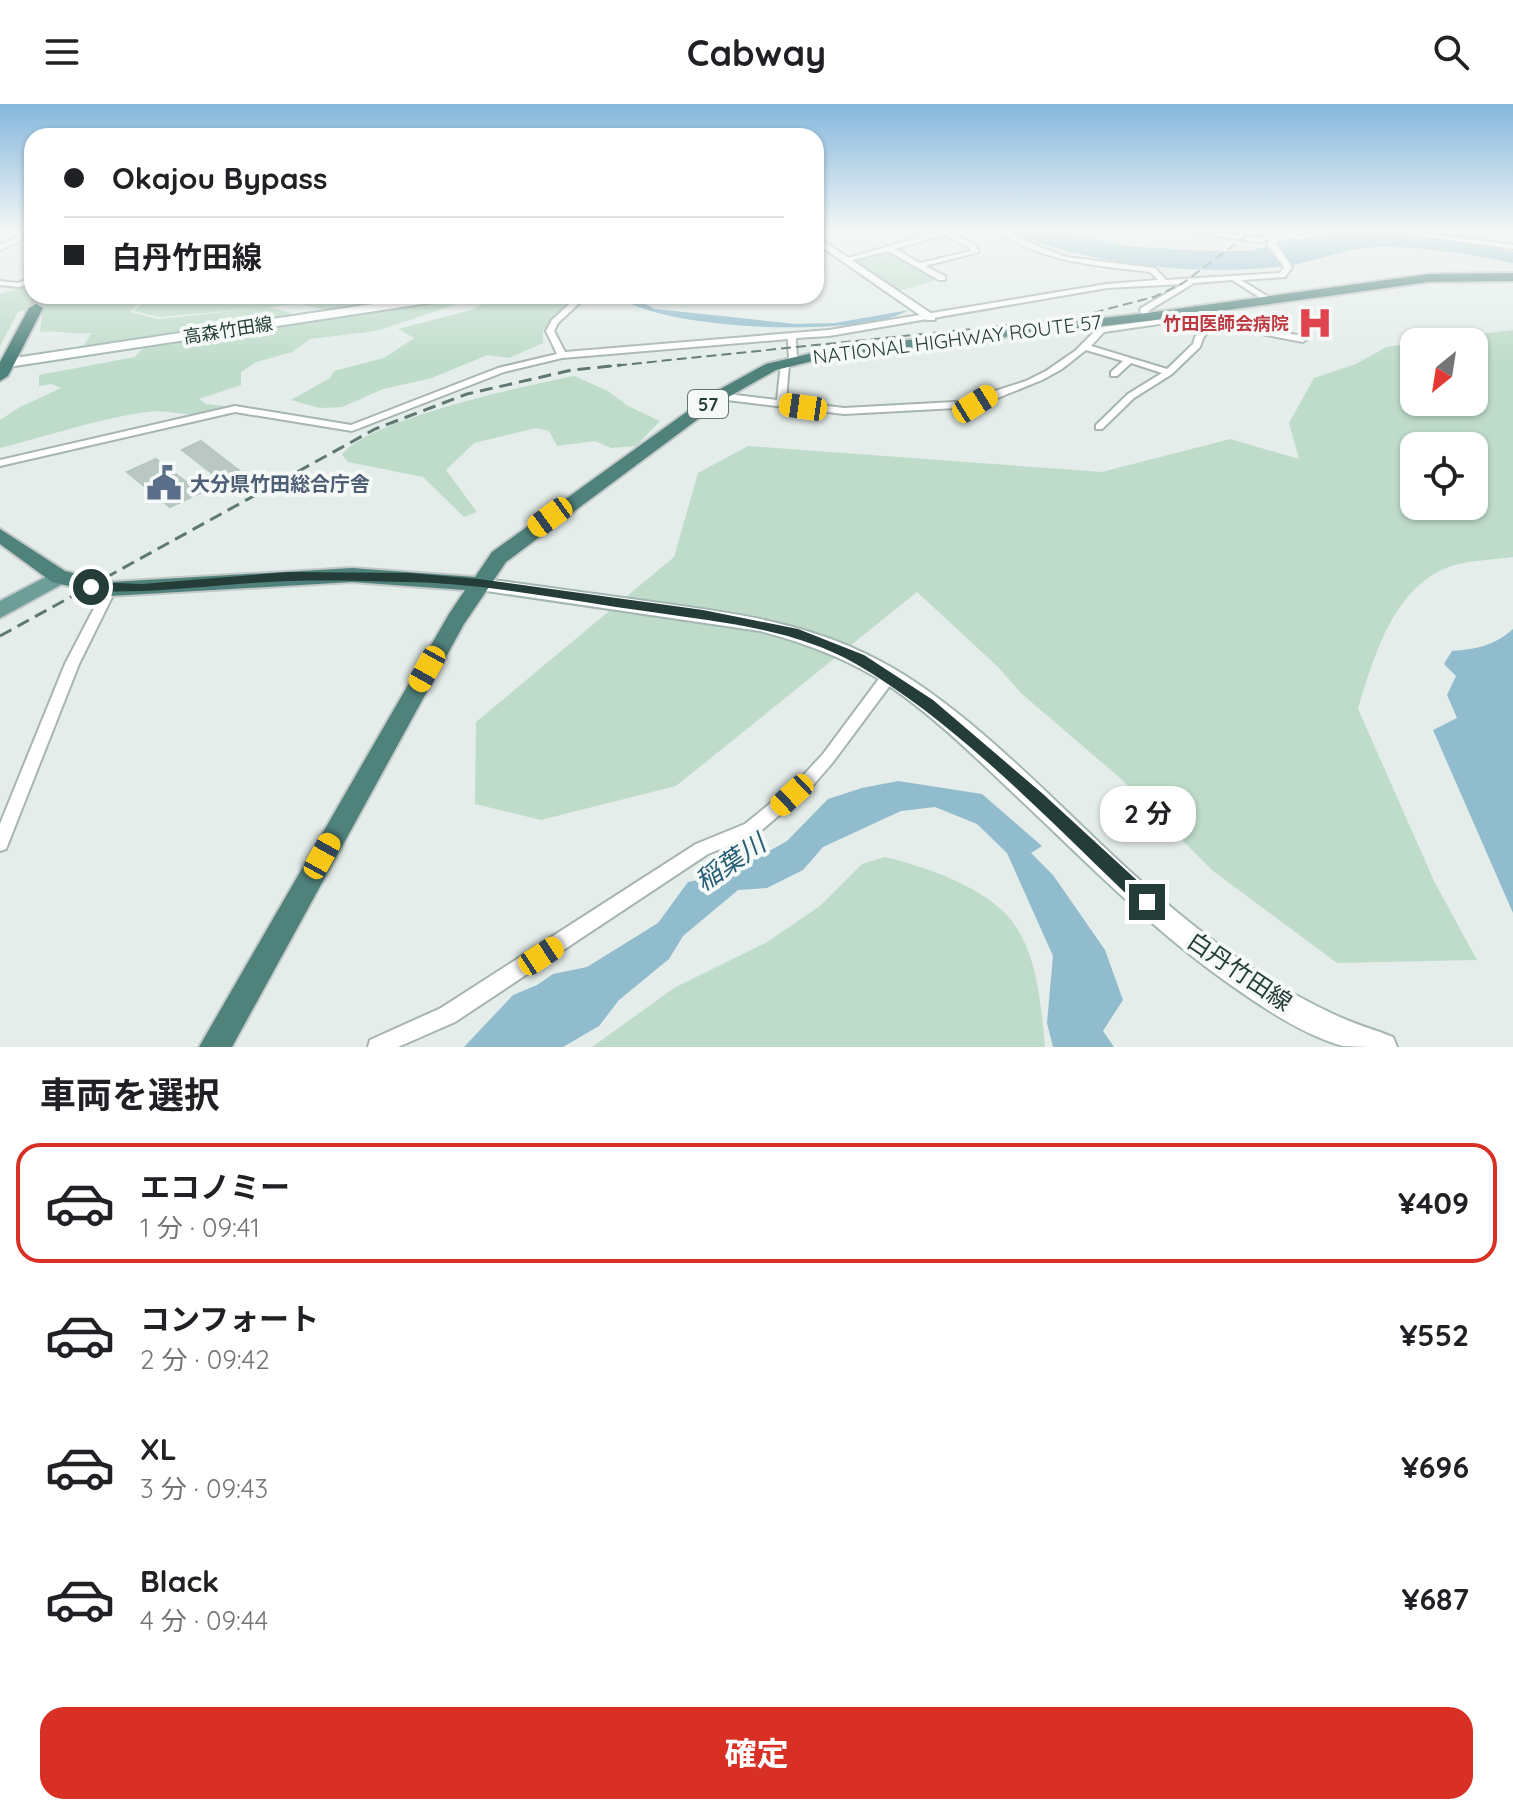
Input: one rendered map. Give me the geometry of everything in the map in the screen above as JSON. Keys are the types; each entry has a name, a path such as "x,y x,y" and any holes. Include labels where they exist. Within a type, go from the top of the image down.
{"highway":[{"name":"NATIONAL HIGHWAY ROUTE 57","path":"216,1046 479,584 499,557 719,396 757,373 789,361 829,353 1147,317 1264,298 1446,276 1513,277"},
{"path":"3,368 36,308"},
{"path":"0,535 59,577 110,589 352,575 479,584"}],"main road":[{"name":"高森竹田線","path":"3,368 399,304"},
{"path":"0,610 59,577"},
{"name":"白丹竹田線","path":"479,584 760,624 822,643 889,676 971,740 1204,951 1271,997 1341,1032 1383,1047"}],"street":[{"path":"867,275 931,318"},
{"path":"937,275 942,278"},
{"path":"1157,275 1165,283"},
{"path":"0,463 235,409 352,428 501,370 562,355 792,337 931,318 1107,286 1278,275"},
{"path":"1232,277 1264,298"},
{"path":"1147,317 1144,310 1191,282"},
{"path":"0,283 24,283"},
{"path":"562,355 550,331 574,304"},
{"path":"719,396 844,411 975,404 992,394 1034,381 1086,347 1101,330 1187,318 1303,339"},
{"path":"1099,427 1131,396 1169,372 1197,345 1199,337 1213,322"},
{"path":"781,404 792,337"},
{"path":"1086,347 1169,372"},
{"path":"1128,362 1137,371"},
{"path":"1114,374 1128,362"},
{"path":"0,844 72,664 110,589"},
{"path":"377,1047 448,1015 702,849 751,829 788,799 828,758 889,676"}],"green space":[{"path":"874,275 933,275 940,279 898,291"},
{"path":"24,283 24,304 138,304 130,312 158,319 262,308 159,317 134,311 141,304 299,304 268,307 291,313 287,318 83,346 92,333 40,332 43,306 18,312 0,346 0,294 17,289 13,286"},
{"path":"299,304 364,304 325,310"},
{"path":"427,304 458,304 376,331 310,339 292,352 256,362 241,372 241,385 199,399 206,404 225,406 213,411 193,414 157,411 128,415 0,448 0,420 61,388 51,384 39,386 39,375 135,357 142,349 168,342"},
{"path":"482,304 572,304 543,330 543,343 509,358 487,355 432,378 383,389 342,407 320,408 291,400 330,378 334,371 384,358 414,338 398,329 471,310"},
{"path":"1513,330 1513,557 1454,565 1427,579 1412,592 1388,628 1358,709 1435,883 1477,960 1337,963 1213,871 1120,778 1022,694 998,667 917,592 676,786 541,820 475,804 476,722 674,557 698,473 748,446 1102,472 1230,439 1299,459 1289,423 1314,378 1356,364 1386,347 1400,345 1400,416 1488,416 1488,333"},
{"path":"574,376 608,391 628,406 660,421 636,446 611,448 595,441 557,446 549,431 536,428 474,443 446,470 477,512 464,517 423,477 348,462 342,455 357,442 414,417"},
{"path":"885,857 954,880 987,898 1012,921 1033,965 1045,1047 592,1047 674,988 767,942 820,906 862,864"}],"water":[{"path":"634,304 796,324 835,323 909,310 885,319 850,325 762,327 674,317"},
{"path":"1513,629 1513,913 1433,730 1457,718 1447,695 1456,676 1444,664 1452,651 1484,646"},
{"path":"898,781 982,794 1042,846 1031,853 1053,875 1105,950 1123,1000 1103,1031 1114,1047 1053,1047 1047,1023 1053,956 1007,853 977,824 935,807 901,811 823,847 803,870 767,888 738,890 683,936 669,959 619,1000 599,1026 563,1047 464,1047 513,995 553,974 587,967 658,923 688,882 728,874 787,841 828,799"}],"building":[{"path":"201,441 241,472 222,481 182,450"},
{"name":"大分県竹田総合庁舎","path":"156,459 200,493 170,507 127,472"}],"tunnel":[{"path":"36,308 37,304"}],"railway":[{"path":"602,367 1069,319 1154,297 1194,275"},
{"path":"0,636 375,429 467,394 572,370 621,365"}],"place":[{"name":"竹田医師会病院","path":"1315,323"},
{"name":"大分県竹田総合庁舎","path":"164,483"}],"route":[{"path":"91,587 142,589 288,577 409,577 703,615 793,632 859,659 928,704 1037,799 1147,902"}],"water label":[{"name":"稲葉川","path":"730,862"}]}
